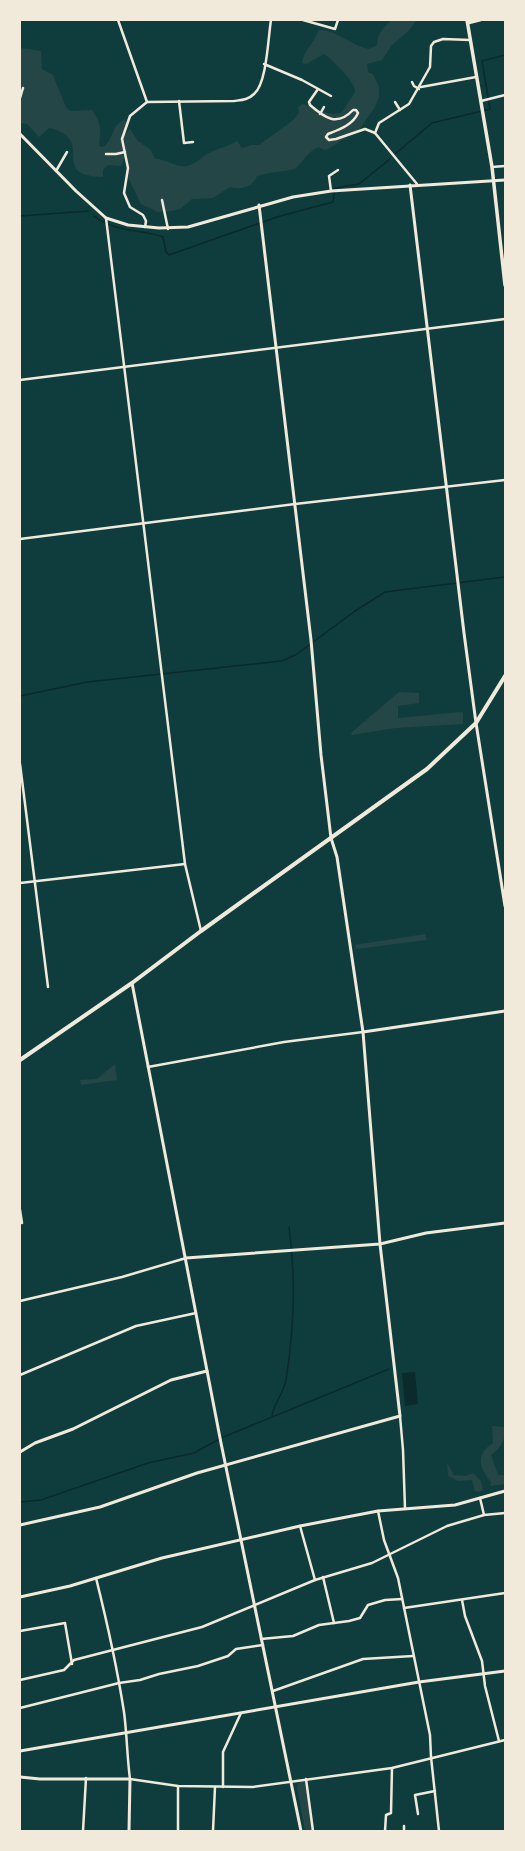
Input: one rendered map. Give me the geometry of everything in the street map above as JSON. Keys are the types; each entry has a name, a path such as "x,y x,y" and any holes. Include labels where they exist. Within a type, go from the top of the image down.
{"highway":[{"path":"20,1060 132,983 200,931 427,768 476,723 505,676"}],"main road":[{"path":"468,21 476,77 483,101 482,108 494,181 503,253 505,285"}],"street":[{"path":"118,20 147,102"},
{"path":"145,227 146,221 143,215 130,207 124,193 128,168 122,139 130,116 147,102 247,99 255,94 262,80 271,20"},
{"path":"303,20 334,30 338,20"},
{"path":"468,21 480,20"},
{"path":"374,133 379,123 409,104 420,88 430,67 431,46 434,42 444,39 470,40"},
{"path":"264,64 331,96"},
{"path":"412,82 414,86 420,88 476,77"},
{"path":"20,98 23,88"},
{"path":"318,89 309,102 310,105 320,114 335,120 346,117 353,110 356,110 358,113 356,118 342,128 328,134 326,137 329,140 365,129 374,133 416,184"},
{"path":"483,101 505,95"},
{"path":"179,101 184,143 192,142"},
{"path":"395,102 400,110"},
{"path":"320,114 324,107"},
{"path":"20,134 106,219 145,227 168,229 188,227 259,205 292,197 336,190 416,184 505,180"},
{"path":"56,171 67,152"},
{"path":"106,154 125,152"},
{"path":"492,167 505,166"},
{"path":"332,191 329,176 338,170"},
{"path":"410,185 426,328 476,723 505,906"},
{"path":"162,200 168,229"},
{"path":"259,205 312,645 321,755 331,838 337,857 364,1032 380,1244 403,1450 405,1508"},
{"path":"106,219 125,367 161,678 185,864 200,931"},
{"path":"20,380 505,318"},
{"path":"20,539 142,522 505,480"},
{"path":"20,764 48,987"},
{"path":"20,883 185,864"},
{"path":"132,983 147,1067 186,1258 221,1443 302,1831"},
{"path":"147,1067 284,1042 505,1012"},
{"path":"20,1210 22,1223"},
{"path":"20,1301 136,1274 186,1258 380,1244 426,1233 505,1223"},
{"path":"20,1375 136,1326 196,1314"},
{"path":"20,1452 35,1443 73,1429 171,1380 207,1371"},
{"path":"20,1525 100,1507 197,1473 400,1416"},
{"path":"20,1597 47,1592 144,1563 300,1526 378,1511 455,1505 505,1492"},
{"path":"480,1498 484,1515"},
{"path":"378,1511 389,1555 398,1578 430,1735 439,1831"},
{"path":"20,1680 64,1670 72,1664 74,1660 202,1627 315,1580 372,1563 447,1526 484,1515 505,1513"},
{"path":"300,1526 315,1580"},
{"path":"323,1577 334,1623"},
{"path":"96,1578 113,1649 124,1714 130,1779 130,1831"},
{"path":"404,1608 505,1592"},
{"path":"261,1640 293,1636 319,1624 360,1618 368,1605 385,1600 402,1599"},
{"path":"462,1600 465,1616 482,1661 485,1686 500,1741"},
{"path":"20,1631 64,1623 72,1664"},
{"path":"20,1708 119,1683 140,1680 159,1674 198,1666 228,1656 236,1649 262,1645"},
{"path":"272,1692 363,1659 413,1656"},
{"path":"20,1751 419,1682 505,1670"},
{"path":"224,1787 224,1752 241,1713"},
{"path":"20,1777 130,1779 178,1786 253,1787 392,1768 431,1757 505,1740"},
{"path":"385,1831 386,1815 391,1813 392,1768"},
{"path":"83,1831 86,1778"},
{"path":"306,1779 313,1820 313,1831"},
{"path":"178,1786 178,1831"},
{"path":"213,1831 215,1787"},
{"path":"418,1814 415,1795 435,1791"},
{"path":"404,1826 404,1831"}],"shaded area":[{"path":"391,20 417,20 408,31 392,45 382,60 367,64 368,72 373,74 379,87 379,97 375,107 359,130 328,149 324,150 319,147 315,149 294,169 257,176 249,186 242,188 230,187 213,198 192,199 180,209 158,212 141,204 128,177 125,157 121,166 108,165 103,170 103,177 87,175 78,170 74,164 73,148 70,140 63,133 49,128 39,137 27,124 20,123 20,48 41,51 42,69 53,75 66,107 70,111 92,110 100,126 99,146 103,147 107,144 117,125 125,119 127,129 125,135 130,129 138,141 151,150 155,159 163,160 179,166 187,166 208,153 237,141 242,148 252,145 259,145 292,121 299,113 298,107 303,104 329,113 338,114 344,110 355,91 352,82 337,65 324,54 306,64 302,63 305,55 319,30 331,32 356,45 369,49 377,45 379,34"},
{"path":"399,692 419,693 419,703 398,706 398,718 461,712 463,713 463,724 396,728 352,735 351,733"},
{"path":"425,934 427,940 356,949 355,945"},
{"path":"115,1064 117,1080 81,1085 80,1080 97,1079"},
{"path":"415,1372 418,1404 405,1406 402,1373"},
{"path":"492,1426 505,1427 502,1443 491,1455 498,1475 505,1475 505,1484 490,1486 491,1482 482,1466 481,1457 483,1452 493,1443"},
{"path":"447,1463 454,1475 465,1476 473,1473 481,1481 483,1490 479,1492 475,1491 472,1480 458,1481 448,1476"},
{"path":"306,1780 314,1831 305,1831 297,1787 298,1783"}],"waterway":[{"path":"395,154 432,123 490,109 482,61 505,55"},
{"path":"94,216 118,228 163,237 166,252 169,255 277,217 333,202 335,188 359,184 390,159"},
{"path":"20,216 89,211"},
{"path":"20,696 87,682 282,661 297,654 355,611 385,592 505,577"},
{"path":"272,1417 274,1408 285,1385 291,1342 293,1265 289,1227"},
{"path":"20,1502 41,1500 148,1463 194,1453 221,1438 389,1369"}]}
